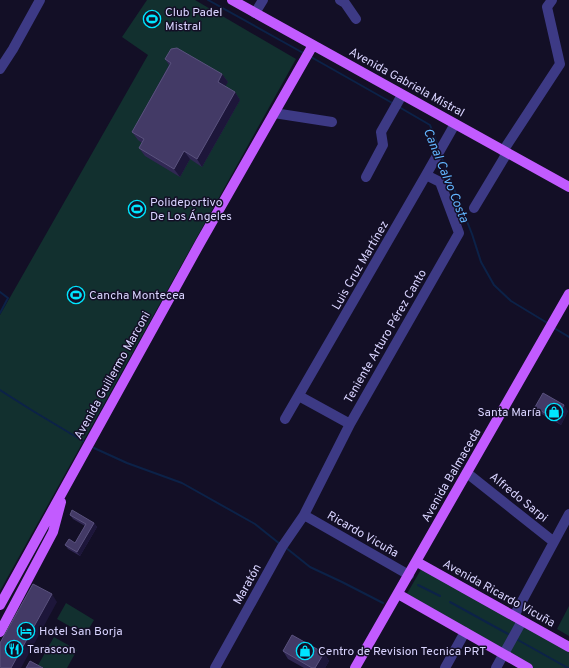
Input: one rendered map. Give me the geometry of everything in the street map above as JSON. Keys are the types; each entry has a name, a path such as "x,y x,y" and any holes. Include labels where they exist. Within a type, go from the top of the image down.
{"main road":[{"name":"Avenida Gabriela Mistral","path":"232,0 243,3 309,51 398,102 455,124 568,185"},
{"name":"Avenida Guillermo Marconi","path":"0,605 309,51"},
{"name":"Avenida Balmaceda","path":"355,668 569,294"},
{"name":"Avenida Guillermo Marconi","path":"0,631 53,532 64,488"},
{"name":"Avenida Ricardo Vicuña","path":"417,562 569,647"},
{"path":"16,576 27,582"},
{"path":"398,594 528,668"}],"street":[{"path":"0,70 13,50 40,0"},
{"path":"255,13 263,0"},
{"path":"474,208 505,152 565,62 547,7 552,0"},
{"path":"344,1 356,19"},
{"path":"366,177 383,145 381,132 398,102"},
{"path":"274,113 332,122"},
{"name":"Luis Cruz Martínez","path":"285,419 455,124"},
{"name":"Teniente Arturo Pérez Canto","path":"304,515 350,424 459,233 440,182 426,175"},
{"path":"299,396 350,424"},
{"name":"Alfredo Sarpi","path":"467,472 554,542"},
{"path":"496,668 504,654 518,618 554,542 566,527 569,514"},
{"name":"Ricardo Vicuña","path":"304,515 409,575"},
{"name":"Maratón","path":"215,668 282,547 304,515"},
{"path":"445,668 465,632"}],"green space":[{"name":"Polideportivo De Los Ángeles","path":"147,0 195,0 296,59 0,591 0,315 148,55 122,37"},
{"path":"423,566 569,649 569,668 533,668 405,597"},
{"path":"66,603 94,620 85,635 57,619"},
{"path":"569,606 569,636 557,629"},
{"path":"54,637 77,650 67,668 37,667"}],"building":[{"path":"177,48 222,74 218,82 235,92 197,159 184,151 174,169 139,148 144,139 132,132 171,63 165,59 171,49"},
{"path":"543,393 564,405 556,420 535,407"},
{"path":"72,510 94,523 77,552 65,545 69,539 75,543 86,524 70,515"},
{"path":"33,584 52,594 11,668 2,668 0,667 0,643"},
{"path":"292,635 324,653 315,668 312,668 283,651"},
{"path":"30,661 43,668 26,668"}],"waterway":[{"name":"Canal Calvo Costa","path":"208,0 305,54"},
{"name":"Canal Calvo Costa","path":"311,57 394,104"},
{"name":"Canal Calvo Costa","path":"399,107 430,125 438,146"},
{"name":"Canal Calvo Costa","path":"441,156 472,234 481,262 494,285 511,301 549,324"},
{"path":"0,292 8,298 0,313"},
{"name":"Canal Calvo Costa","path":"554,328 569,337"},
{"path":"0,390 83,441"},
{"path":"94,448 127,463 182,483 255,524 280,544"},
{"path":"285,547 310,567 383,603"},
{"path":"418,585 440,596"},
{"path":"450,602 508,634"},
{"path":"518,640 568,668"}],"place":[{"name":"Club Padel Mistral","path":"152,19"},
{"name":"Polideportivo De Los Ángeles","path":"137,209"},
{"name":"Cancha Montecea","path":"76,295"},
{"name":"Santa María","path":"554,412"},
{"name":"Hotel San Borja","path":"26,631"},
{"name":"Tarascon","path":"14,649"},
{"name":"Centro de Revision Tecnica PRT","path":"305,651"}]}
